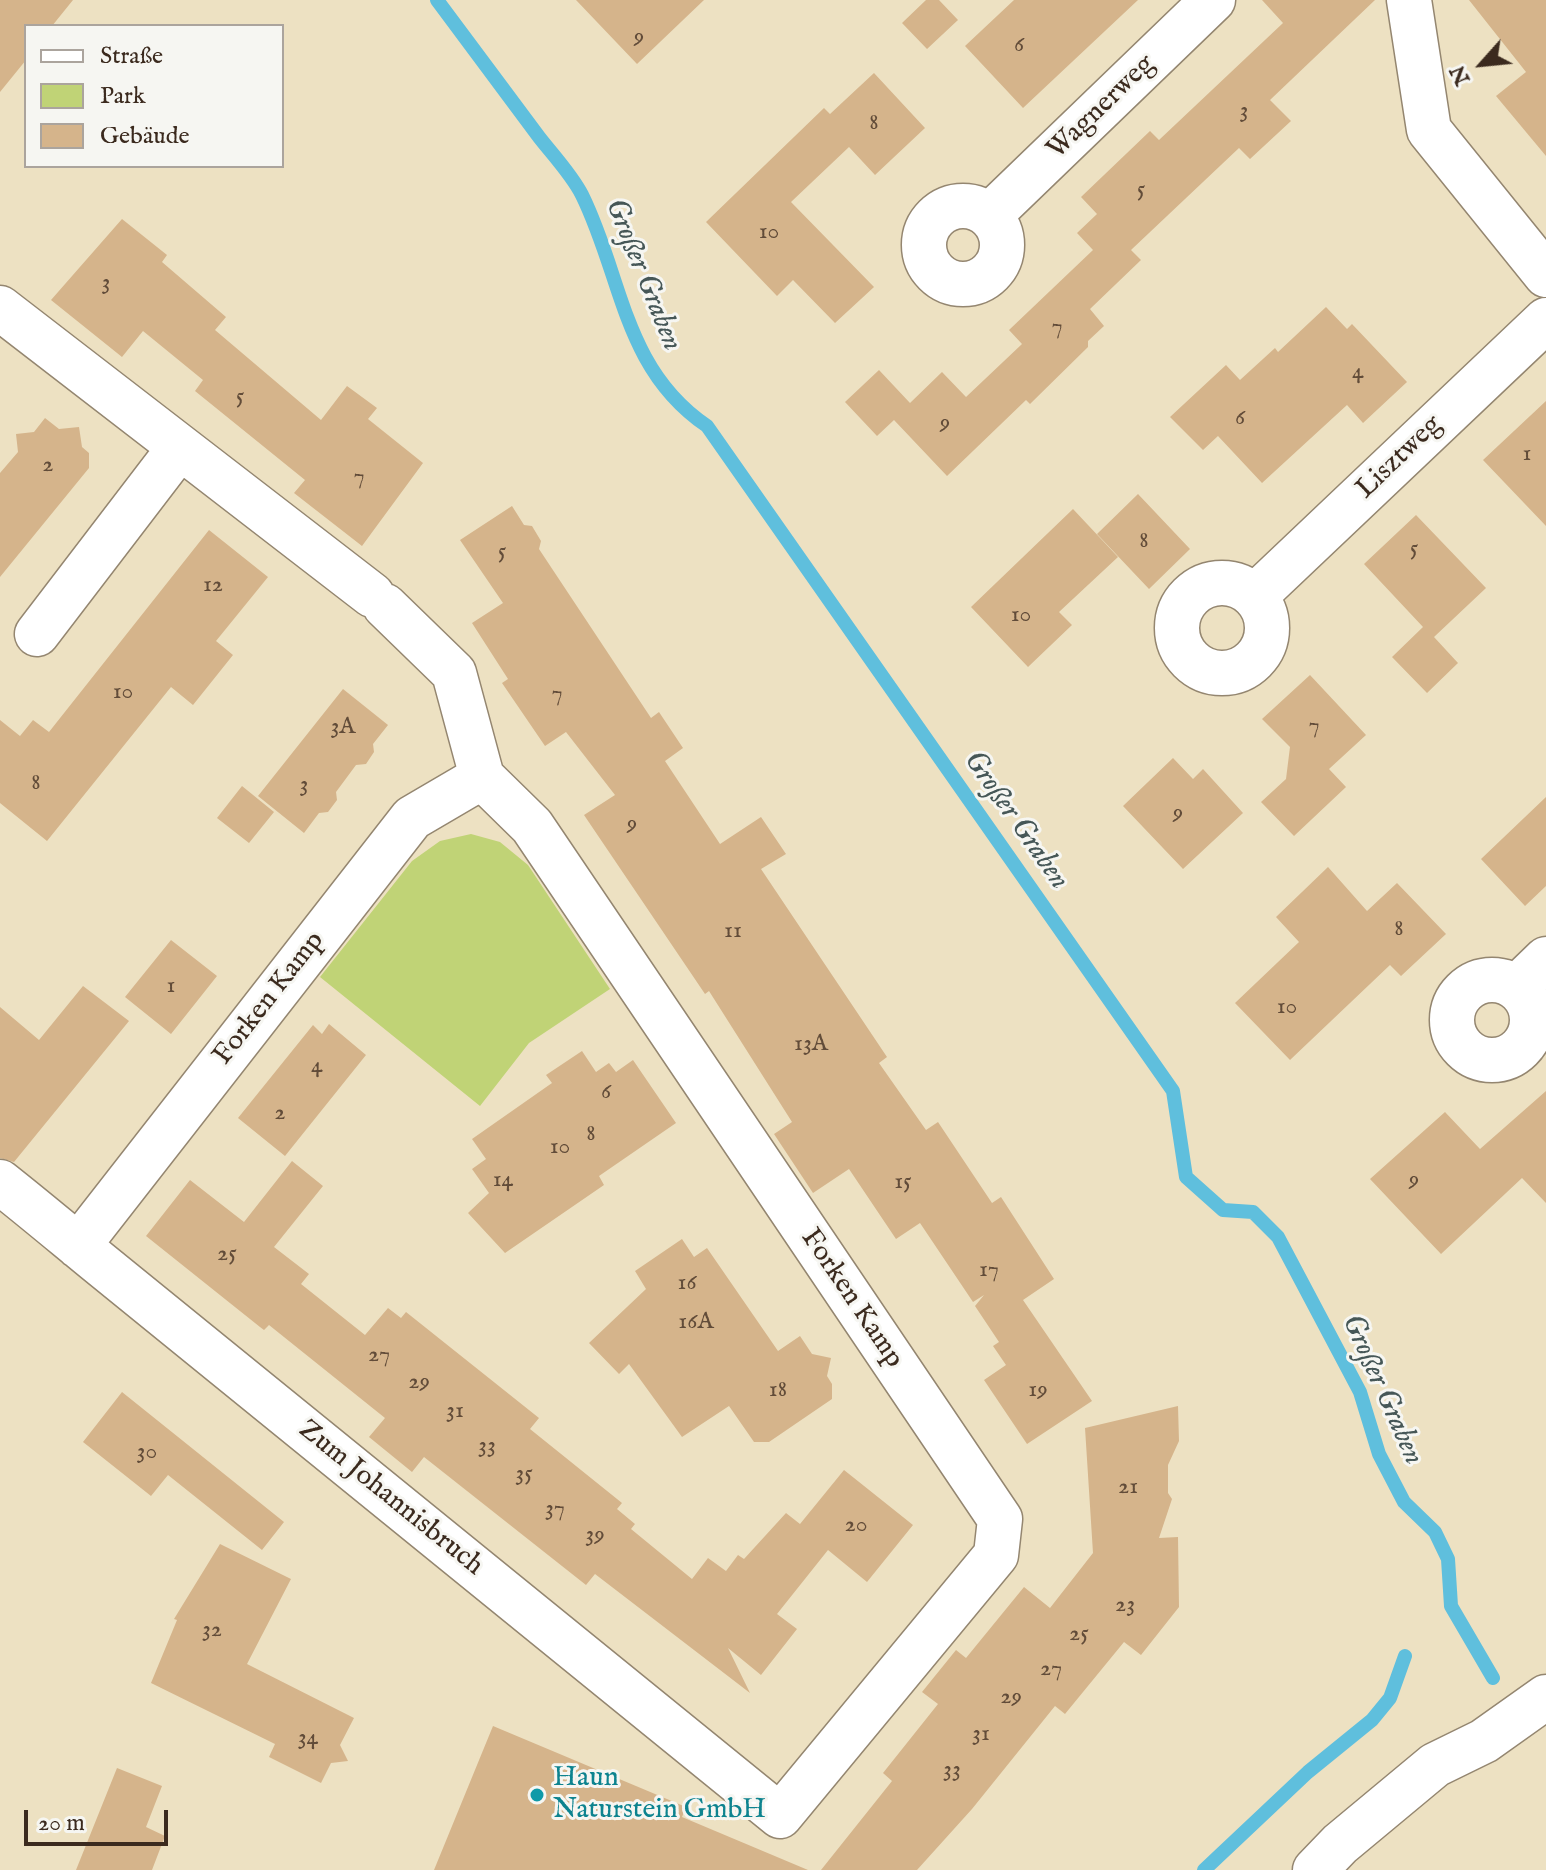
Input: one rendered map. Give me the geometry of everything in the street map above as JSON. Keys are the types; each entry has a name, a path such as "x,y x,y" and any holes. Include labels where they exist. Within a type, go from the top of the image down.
{"street":[{"name":"Wagnerweg","path":"990,215 1213,0"},
{"path":"1409,0 1429,130 1546,275"},
{"path":"0,308 378,600 454,673 482,777"},
{"name":"Lisztweg","path":"1255,596 1546,320"},
{"path":"37,634 180,447"},
{"name":"Forken Kamp","path":"78,1246 412,818 482,777 532,826 1000,1519 996,1555 780,1816"},
{"name":"Zum Johannisbruch","path":"0,1182 780,1816"},
{"path":"1315,1870 1340,1844 1435,1765 1484,1741 1546,1697"}],"green space":[{"path":"471,834 500,842 528,865 610,989 529,1043 480,1106 320,977 412,861 440,841"}],"building":[{"path":"0,0 73,0 54,24 24,24 24,62 0,92"},
{"path":"576,0 704,0 637,64"},
{"path":"926,0 939,0 958,20 927,49 902,23"},
{"path":"1014,0 1138,0 1023,108 965,46"},
{"path":"1262,0 1375,0 1270,100 1291,121 1250,159 1239,148 1131,250 1141,260 1090,309 1104,326 1088,341 1088,347 1030,404 1026,400 947,476 894,420 877,436 845,402 879,370 910,403 942,372 966,397 1022,344 1009,330 1093,250 1077,233 1097,214 1081,197 1150,131 1159,140 1283,23"},
{"path":"1469,0 1546,0 1546,156 1496,96 1526,72"},
{"path":"874,73 925,128 875,175 849,147 791,202 874,287 835,323 793,280 777,296 706,222 824,108 830,114"},
{"path":"122,219 167,255 162,262 226,317 215,330 321,420 347,386 377,408 368,419 423,463 362,546 294,493 305,480 195,391 203,380 143,331 122,357 51,300"},
{"path":"1326,307 1347,329 1352,324 1407,382 1363,423 1347,405 1262,483 1218,436 1203,450 1170,417 1226,365 1240,380 1275,348 1278,352"},
{"path":"1546,401 1546,526 1483,460"},
{"path":"45,418 59,429 79,427 82,447 89,453 89,468 0,577 0,473 18,452 16,434 34,432"},
{"path":"1138,494 1190,549 1149,589 1097,534"},
{"path":"512,506 524,525 532,526 541,541 539,549 651,718 659,712 683,748 665,761 720,844 761,817 786,854 761,869 887,1057 879,1063 926,1130 938,1122 992,1203 1001,1197 1054,1279 1023,1300 1092,1401 1027,1444 984,1380 1006,1365 993,1346 999,1342 975,1306 984,1295 973,1302 920,1223 896,1239 849,1169 813,1193 774,1134 792,1122 709,991 705,994 584,815 615,795 566,732 545,746 502,683 508,679 472,623 503,603 460,540"},
{"path":"1073,509 1118,557 1059,612 1072,625 1028,667 971,607"},
{"path":"1416,515 1486,588 1434,637 1458,663 1427,693 1392,657 1423,627 1364,564"},
{"path":"209,530 268,577 216,641 233,655 193,705 171,687 47,841 0,803 0,720 20,736 33,720 49,732"},
{"path":"1310,675 1366,735 1329,769 1346,787 1294,836 1261,802 1286,779 1290,747 1262,719"},
{"path":"343,689 388,725 373,744 374,752 366,764 356,765 336,792 337,800 328,812 319,813 304,833 258,796"},
{"path":"1173,758 1193,779 1203,769 1243,813 1183,869 1123,806"},
{"path":"242,786 274,812 249,843 217,818"},
{"path":"1546,797 1546,886 1525,906 1481,859"},
{"path":"1328,867 1367,911 1397,883 1446,934 1401,976 1390,965 1290,1060 1235,1003 1299,942 1276,917"},
{"path":"171,940 217,976 171,1034 125,997"},
{"path":"83,986 129,1021 14,1162 0,1158 0,1007 39,1040"},
{"path":"329,1024 366,1055 285,1156 238,1118 313,1025 322,1034"},
{"path":"582,1051 596,1072 609,1063 616,1072 633,1060 676,1123 599,1176 604,1185 505,1253 468,1213 489,1193 472,1169 486,1159 472,1139 552,1083 546,1075"},
{"path":"1546,1091 1546,1203 1522,1178 1441,1254 1370,1179 1445,1112 1480,1149"},
{"path":"292,1161 323,1186 274,1247 309,1274 301,1284 365,1335 388,1308 401,1318 406,1312 539,1418 530,1429 622,1503 617,1509 635,1524 631,1529 692,1579 708,1558 726,1571 738,1555 744,1559 786,1513 800,1524 844,1470 913,1525 867,1582 828,1550 777,1614 797,1629 761,1675 728,1648 750,1693 595,1574 586,1585 424,1457 412,1472 369,1437 385,1418 269,1325 264,1330 146,1236 190,1180 244,1222"},
{"path":"682,1239 694,1257 707,1248 778,1351 800,1336 812,1354 831,1358 827,1376 832,1384 832,1399 769,1442 754,1442 729,1406 682,1437 629,1364 619,1374 589,1343 646,1289 635,1271"},
{"path":"122,1392 284,1522 262,1550 168,1475 151,1496 83,1442"},
{"path":"1178,1406 1179,1441 1168,1465 1168,1493 1172,1499 1159,1538 1178,1537 1179,1607 1141,1655 1124,1642 1065,1714 1055,1706 972,1809 917,1870 821,1870 892,1781 883,1773 938,1704 922,1692 956,1650 966,1658 1024,1587 1050,1608 1093,1553 1085,1428"},
{"path":"220,1544 291,1579 247,1664 354,1718 340,1745 348,1761 331,1763 321,1783 269,1757 275,1744 151,1683 177,1620 174,1619"},
{"name":"Haun Naturstein GmbH","path":"493,1726 686,1807 682,1817 808,1870 434,1870"},
{"path":"117,1768 162,1786 146,1827 165,1836 152,1870 76,1870"}],"waterway":[{"name":"Großer Graben","path":"437,0 578,188 596,226 628,320 658,378 679,403 707,426 1173,1091 1186,1177 1223,1210 1253,1212 1278,1237 1360,1392 1379,1454 1404,1502 1435,1532 1448,1559 1451,1606 1493,1678"},
{"path":"1204,1870 1308,1772 1372,1720 1390,1698 1405,1656"}],"place":[{"name":"Haun Naturstein GmbH","path":"537,1795"}]}
